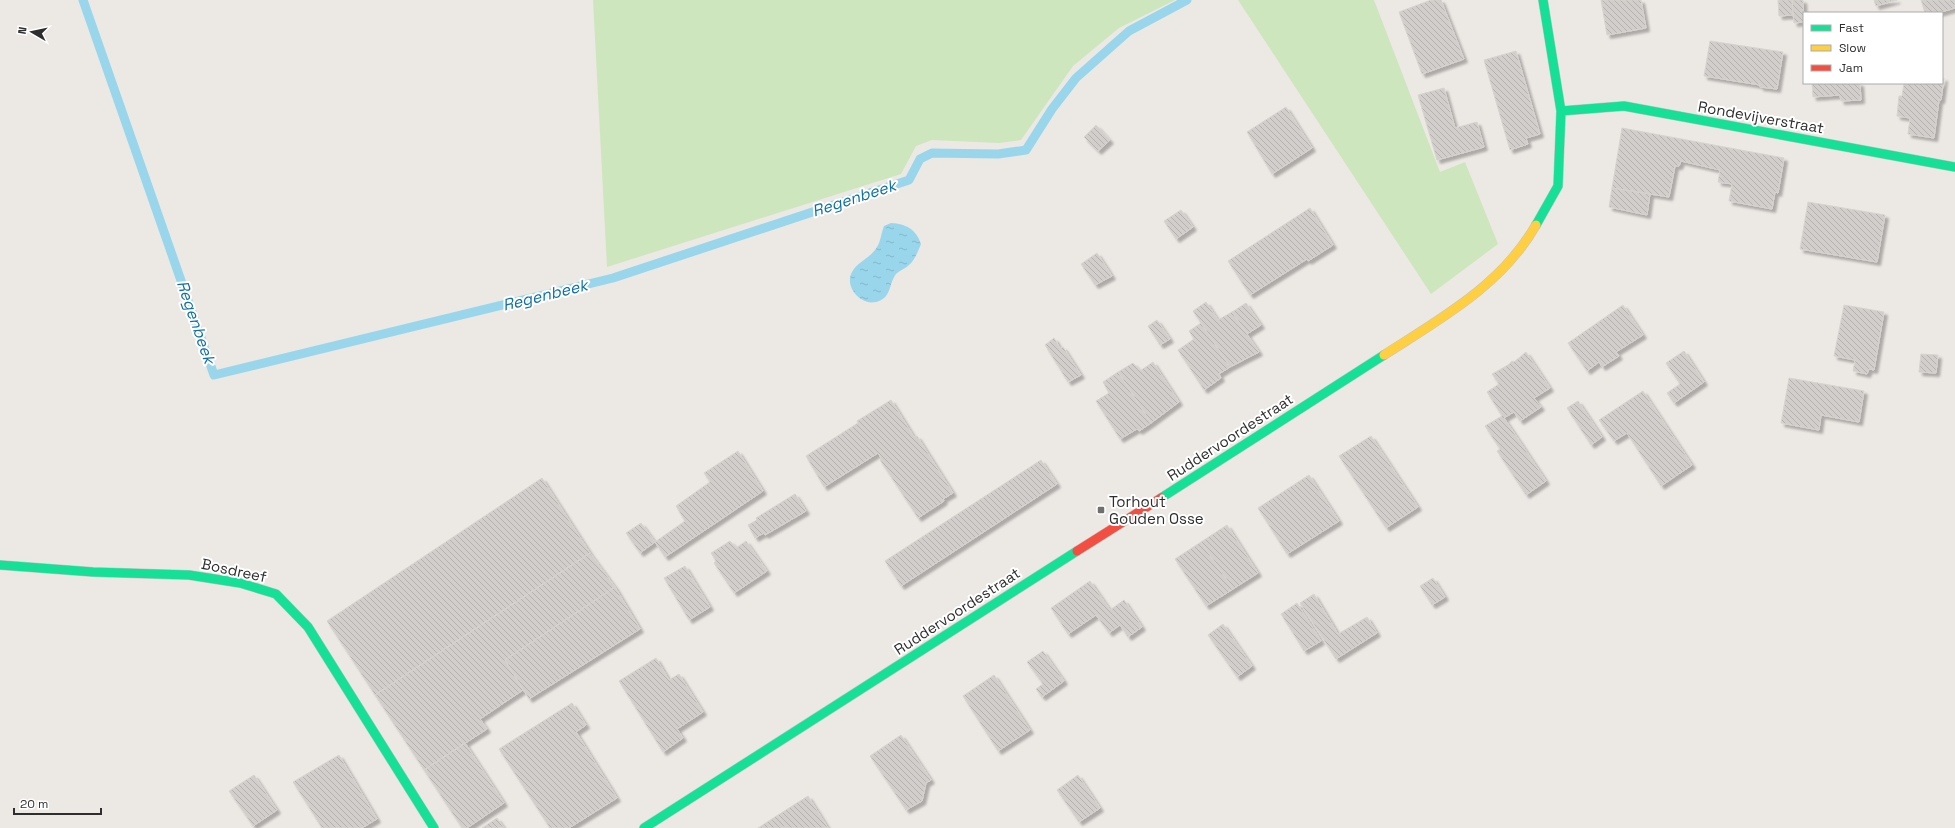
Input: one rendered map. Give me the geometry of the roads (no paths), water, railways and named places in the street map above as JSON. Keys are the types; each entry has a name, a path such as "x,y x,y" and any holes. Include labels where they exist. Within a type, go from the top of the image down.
{"street":[{"name":"Ruddervoordestraat","path":"644,828 1453,311 1493,280 1527,241 1558,186 1561,111 1556,72 1543,0"},
{"name":"Rondevijverstraat","path":"1561,111 1624,106 1955,167"},
{"name":"Bosdreef","path":"0,565 93,572 189,575 240,583 276,594 308,627 434,828"}],"water":[{"path":"891,223 910,228 921,244 911,263 896,274 885,297 876,302 866,302 859,298 851,287 851,276 856,266 870,255 877,247 884,226"}],"waterway":[{"name":"Regenbeek","path":"83,0 214,375 613,278 909,180 920,159 932,153 998,154 1026,150 1052,109 1076,78 1129,31 1187,0"}],"place":[{"name":"Torhout Gouden Osse","path":"1101,510"}]}
